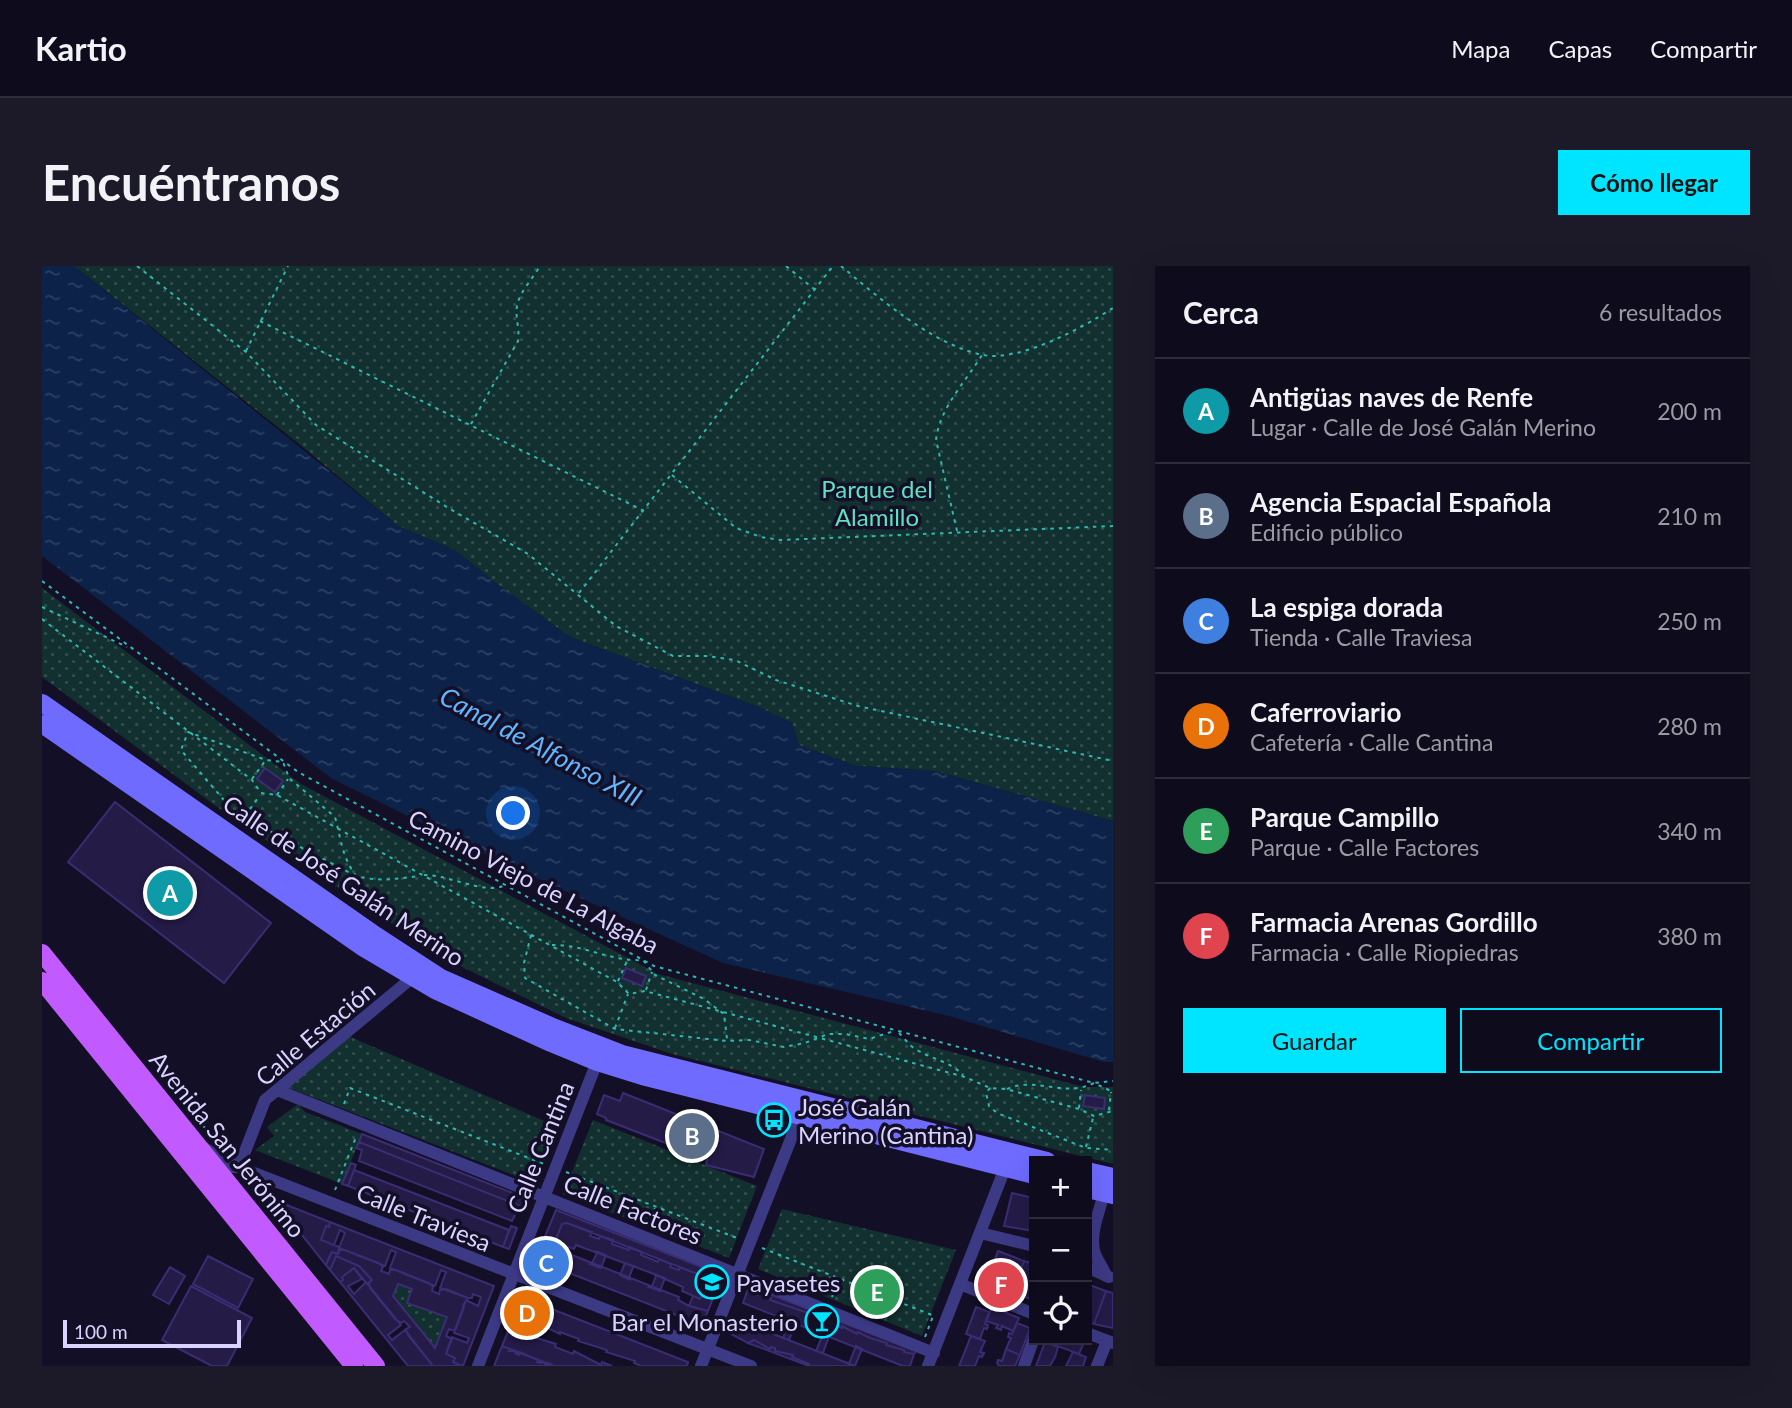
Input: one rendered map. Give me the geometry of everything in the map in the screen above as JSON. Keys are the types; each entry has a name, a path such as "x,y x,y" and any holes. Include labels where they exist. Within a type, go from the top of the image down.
{"main road":[{"name":"Calle de José Galán Merino","path":"42,703 372,933 441,978 622,1054 1008,1160 1029,1172"},
{"name":"Calle de José Galán Merino","path":"42,724 364,948 435,990 597,1062 800,1116 1008,1160 1029,1159"},
{"name":"Avenida San Jerónimo","path":"42,953 376,1366"},
{"name":"Avenida San Jerónimo","path":"42,981 354,1366"}],"street":[{"name":"Calle Estación","path":"239,1167 265,1100 413,977"},
{"name":"Calle Cantina","path":"478,1366 597,1062"},
{"name":"Calle Factores","path":"276,1090 934,1353"},
{"path":"701,1366 800,1116"},
{"name":"Calle Traviesa","path":"197,1144 239,1167 751,1366"},
{"path":"928,1366 1008,1160"},
{"path":"212,1191 220,1174 228,1168 239,1167"},
{"path":"1104,1189 1094,1234 1094,1252 1109,1277"},
{"path":"980,1233 1029,1245"},
{"path":"1092,1269 1109,1277"},
{"path":"960,1284 1029,1312"},
{"path":"1092,1335 1110,1342 1097,1366"},
{"path":"1024,1366 1032,1345"}],"path":[{"path":"137,266 246,352 316,425 450,509 528,554 616,626 673,656 707,656 735,660 776,680 858,706 1113,761"},
{"path":"246,352 288,266"},
{"path":"470,425 518,341 520,331 516,309 540,266"},
{"path":"786,266 814,290"},
{"path":"579,594 833,266"},
{"path":"841,266 895,310 952,344 982,355 1012,354 1038,346 1067,335 1113,308"},
{"path":"260,321 644,511"},
{"path":"957,533 936,440 937,432 943,415 982,355"},
{"path":"672,475 736,528 761,537 780,540 1113,526"},
{"name":"Camino Viejo de La Algaba","path":"42,582 298,772 654,966 1094,1083 1113,1082"},
{"path":"42,607 130,648"},
{"path":"42,620 252,780 261,793 276,796 531,934 617,982 629,994"},
{"path":"188,732 266,760 283,762 289,778 335,817 346,863 356,876"},
{"path":"188,732 181,750 235,813 356,876 392,881 421,875 451,878 495,889 506,885"},
{"path":"252,780 266,760"},
{"path":"276,796 289,778"},
{"path":"244,817 261,793"},
{"path":"531,934 531,943 524,963 525,978 615,1029 727,1041 749,1040 784,1047 828,1034 869,1039 897,1030 911,1046 926,1055 945,1061 965,1077"},
{"path":"551,945 566,944 627,961 643,960 652,972 704,999 724,1014 727,1041"},
{"path":"617,982 627,961"},
{"path":"645,991 652,972"},
{"path":"629,994 645,991 965,1077 990,1088 1006,1089 1079,1109 1094,1116 1111,1111 1112,1092 1094,1083 1081,1090 1028,1084 1006,1089"},
{"path":"615,1029 629,994"},
{"path":"340,1114 350,1088 933,1316"},
{"path":"990,1088 986,1093 989,1106 997,1114 1086,1148 1113,1150"},
{"path":"1079,1109 1081,1090"},
{"path":"1086,1148 1094,1116"},
{"path":"330,1202 362,1123"},
{"path":"643,1236 655,1207"},
{"path":"827,1310 839,1278"}],"green space":[{"name":"Parque del Alamillo","path":"74,266 1113,266 1113,821 935,771 857,766 799,745 792,723 761,708 570,637 455,550 398,526 298,443"},
{"path":"42,588 301,784 658,974 1084,1087 1113,1087 1113,1164 1092,1159 1092,1156 1081,1156 672,1054 566,1018 444,958 228,815 42,677"},
{"path":"346,1035 556,1126 534,1183 284,1086"},
{"path":"298,1104 305,1112 362,1134 342,1184 255,1150 274,1136 267,1127"},
{"path":"593,1120 757,1186 729,1258 563,1194"},
{"path":"782,1209 956,1250 922,1336 758,1269"},
{"path":"398,1284 412,1289 407,1303 447,1317 435,1348 393,1296"}],"water":[{"name":"Canal de Alfonso XIII","path":"42,266 74,266 398,526 455,550 570,637 761,708 792,723 799,745 857,766 935,771 1113,821 1113,1062 1104,1062 949,1016 723,963 499,861 331,778 42,556"}],"building":[{"path":"265,768 283,781 275,792 257,779"},
{"path":"115,802 271,923 224,983 68,862"},
{"path":"626,968 646,976 642,986 622,978"},
{"path":"623,1093 764,1149 754,1177 706,1165 707,1159 606,1120 597,1114 604,1095 620,1101"},
{"path":"1085,1095 1105,1098 1104,1109 1083,1106"},
{"path":"362,1134 528,1199 525,1208 359,1142"},
{"path":"359,1142 525,1208 523,1213 517,1211 512,1221 359,1161 362,1150 356,1148"},
{"path":"351,1163 356,1165 348,1186 342,1184"},
{"path":"354,1170 509,1230 503,1247 348,1186"},
{"path":"1012,1193 1029,1197 1029,1230 1004,1226"},
{"path":"274,1200 330,1222 321,1240 339,1247 338,1254 332,1252 326,1265"},
{"path":"556,1210 722,1275 708,1311 689,1306 693,1296 700,1299 707,1281 705,1277 567,1223 562,1224 555,1242 562,1245 558,1255 546,1250 547,1248 541,1246"},
{"path":"330,1222 494,1286 463,1366 453,1362 455,1358 446,1354 452,1337 467,1343 469,1338 454,1333 466,1300 478,1306 481,1297 473,1294 472,1298 468,1298 440,1288 446,1272 441,1270 435,1286 390,1268 396,1252 391,1250 385,1266 339,1248 345,1233 340,1230 334,1245 321,1240"},
{"path":"567,1223 592,1232 590,1236 613,1240 612,1244 629,1250 630,1247 642,1252 641,1255 671,1264 670,1267 679,1270 680,1267 705,1277 707,1281 700,1299 682,1291 683,1287 654,1274 576,1245 574,1249 555,1242 562,1224"},
{"path":"511,1226 517,1228 509,1249 503,1247"},
{"path":"541,1246 558,1255 571,1258 572,1255 679,1297 678,1300 689,1306 708,1311 702,1325 536,1260"},
{"path":"340,1250 345,1250 379,1263 383,1267 381,1271 389,1274 390,1270 396,1270 429,1283 433,1287 432,1291 439,1294 440,1290 446,1289 468,1298 455,1331 449,1329 446,1336 452,1339 446,1354 455,1358 453,1362 462,1366 433,1366 408,1335 406,1329 410,1327 404,1321 401,1323 395,1319 370,1288 369,1283 372,1280 359,1266 336,1256 330,1270 326,1265 329,1257 332,1252 338,1254","holes":["398,1284 412,1289 407,1303 447,1317 435,1348 393,1296"]},
{"path":"595,1251 606,1255 601,1268 590,1264 597,1253"},
{"path":"998,1251 1024,1261 1013,1291 986,1283"},
{"path":"208,1256 253,1279 238,1308 193,1284"},
{"path":"336,1256 359,1266 372,1280 367,1284 354,1268 342,1277 340,1282 330,1270"},
{"path":"1024,1261 1029,1262 1029,1299 1013,1291"},
{"path":"625,1263 636,1267 633,1267 629,1278 631,1280 620,1275"},
{"path":"170,1267 185,1276 169,1304 153,1295"},
{"path":"354,1268 362,1279 348,1286 354,1294 366,1282 401,1325 388,1335 392,1340 405,1330 433,1366 408,1366 340,1282 342,1277"},
{"path":"654,1274 665,1278 660,1291 649,1287 656,1276"},
{"path":"191,1286 252,1318 227,1366 212,1366 162,1340"},
{"path":"749,1286 916,1351 914,1354 904,1352 886,1345 887,1343 858,1332 857,1334 837,1326 838,1324 753,1293 754,1291 748,1289"},
{"path":"1092,1286 1106,1291 1094,1324 1092,1323"},
{"path":"748,1289 771,1298 770,1300 914,1354 910,1366 903,1366 743,1303"},
{"path":"1106,1291 1113,1293 1113,1328 1094,1324"},
{"path":"521,1297 688,1362 687,1366 641,1366 634,1363 635,1361 578,1341 579,1339 514,1317"},
{"path":"976,1307 989,1312 985,1324 988,1325 987,1329 984,1328 980,1339 966,1334"},
{"path":"992,1307 1019,1318 1013,1331 1002,1326 1001,1330 996,1328 998,1325 986,1321"},
{"path":"514,1317 521,1320 518,1329 528,1333 527,1335 556,1344 555,1347 573,1354 574,1351 601,1365 602,1362 612,1366 554,1366 502,1346"},
{"path":"737,1319 855,1366 809,1366 792,1357 793,1355 775,1351 775,1348 770,1349 754,1340 748,1343 731,1334"},
{"path":"790,1320 796,1323 789,1340 783,1338"},
{"path":"1017,1323 1029,1328 1020,1355 1006,1349 1011,1338 1008,1337 1009,1333 1012,1334"},
{"path":"823,1334 829,1336 823,1353 816,1351"},
{"path":"971,1336 985,1341 980,1352 984,1353 982,1357 979,1356 975,1366 959,1366"},
{"path":"754,1340 770,1349 775,1348 775,1351 793,1355 792,1357 809,1366 748,1343"},
{"path":"1044,1345 1058,1347 1050,1366 1036,1366"},
{"path":"1055,1345 1083,1345 1079,1354"},
{"path":"502,1346 510,1349 509,1351 516,1351 519,1355 520,1352 538,1360 537,1362 542,1361 547,1366 494,1366"},
{"path":"856,1346 862,1349 855,1366 849,1364"},
{"path":"1006,1349 1020,1355 1015,1366 999,1366 997,1363 998,1360 1002,1361"},
{"path":"1073,1352 1086,1357 1083,1366 1066,1366"}],"place":[{"name":"Antigüas naves de Renfe","path":"170,893"},
{"name":"José Galán Merino (Cantina)","path":"774,1120"},
{"name":"Agencia Espacial Española","path":"692,1136"},
{"name":"La espiga dorada","path":"546,1263"},
{"name":"Payasetes","path":"712,1282"},
{"name":"Farmacia Arenas Gordillo","path":"1001,1285"},
{"name":"Parque Campillo","path":"877,1292"},
{"name":"Caferroviario","path":"527,1313"},
{"name":"Bar el Monasterio","path":"822,1321"}]}
